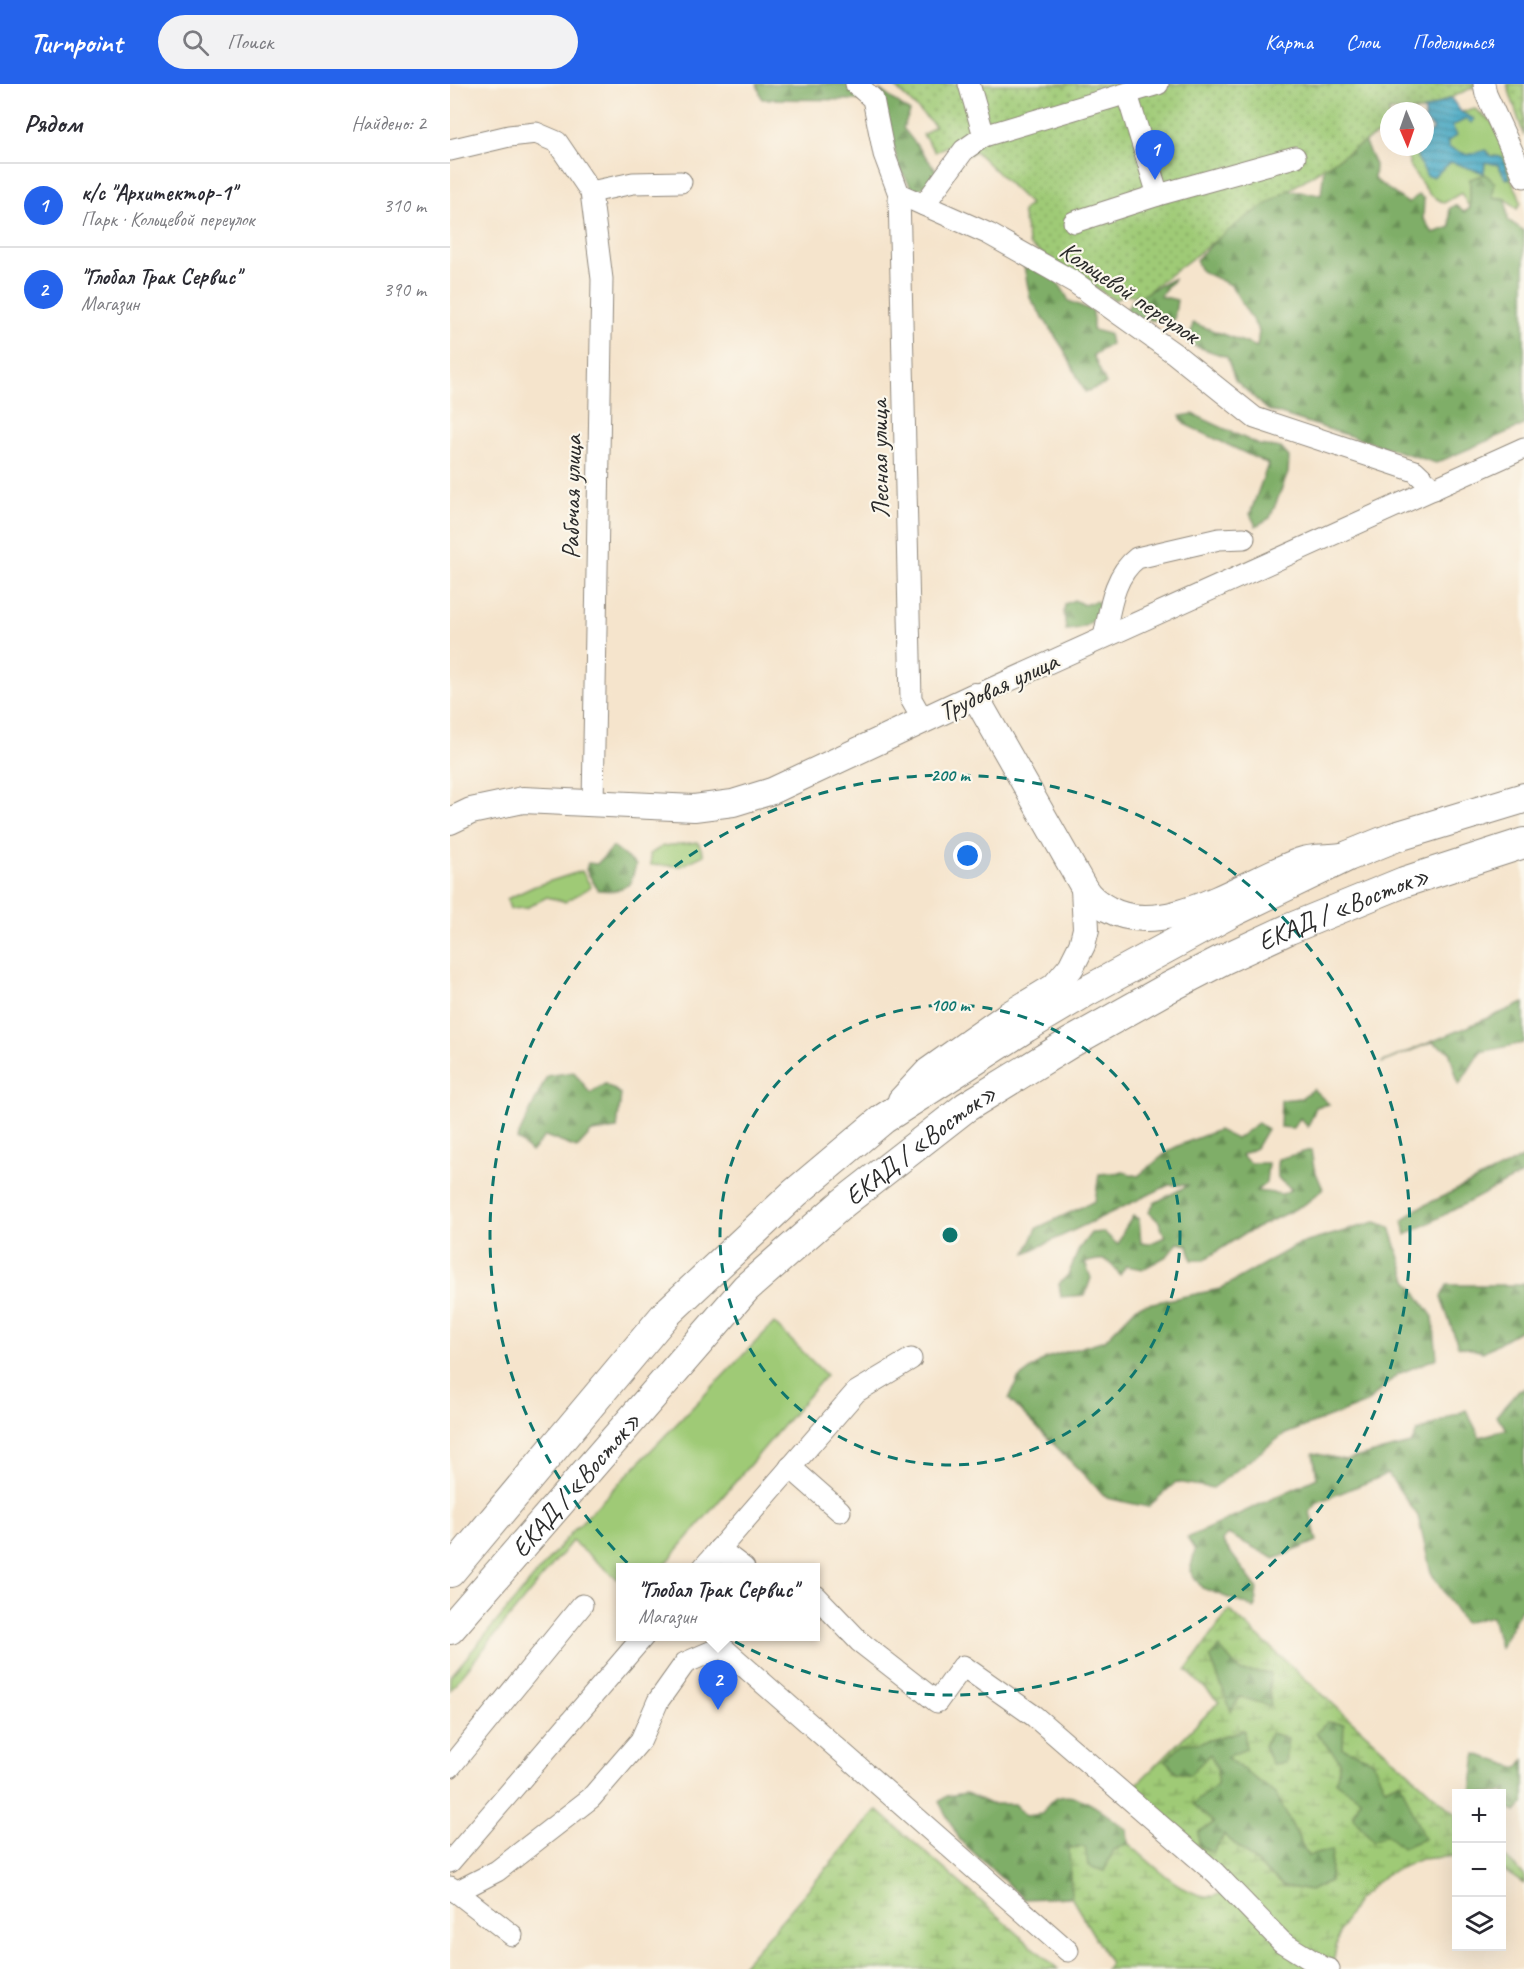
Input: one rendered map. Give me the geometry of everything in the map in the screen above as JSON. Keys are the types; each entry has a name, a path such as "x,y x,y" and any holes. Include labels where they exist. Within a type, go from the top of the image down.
{"highway":[{"name":"ЕКАД / «Восток»","path":"450,1572 667,1313 795,1192 883,1119 1085,992 1234,911 1348,856 1395,837 1524,798"},
{"name":"ЕКАД / «Восток»","path":"450,1629 746,1288 843,1203 966,1107 1079,1038 1222,960 1289,929 1404,882 1524,843"}],"main road":[{"name":"Трудовая улица","path":"450,821 471,811 523,800 694,808 734,803 772,791 975,696"},
{"path":"975,696 1089,896 1122,915 1134,918 1161,917 1198,906 1303,860 1348,856"},
{"path":"883,1119 928,1071 1006,1016 1054,987 1071,967 1083,945 1086,929 1084,888"}],"street":[{"path":"856,84 873,99 884,154 899,194"},
{"path":"969,84 984,136"},
{"path":"924,205 964,150 984,136 1158,84"},
{"path":"1480,93 1524,177"},
{"path":"1127,94 1158,195"},
{"path":"450,150 509,136 536,133 557,142 591,192 633,183 681,182"},
{"path":"1074,222 1158,195 1294,157"},
{"name":"Рабочая улица","path":"591,192 602,279 593,804"},
{"name":"Кольцевой переулок","path":"899,194 989,234 1074,282 1175,354 1255,418 1415,471 1434,489"},
{"name":"Лесная улица","path":"899,194 911,699 923,720"},
{"name":"Трудовая улица","path":"975,696 1524,448"},
{"path":"1104,638 1110,605 1116,588 1128,565 1137,558 1219,539 1244,538"},
{"path":"707,1563 856,1392 911,1359"},
{"path":"790,1467 840,1511"},
{"path":"719,1549 737,1563"},
{"path":"820,1600 860,1642 937,1702 963,1666 1034,1716 1215,1873 1282,1942 1329,1969"},
{"path":"450,1767 582,1605"},
{"path":"450,1862 640,1641"},
{"path":"512,1935 453,1889 497,1871 591,1798 641,1740 658,1701 685,1664 722,1647 1068,1951"}],"green space":[{"path":"757,84 849,84 859,100 762,99"},
{"path":"892,84 1478,84 1434,105 1434,102 1380,102 1380,134 1245,218 1142,296 1124,294 1115,300 1029,245 1022,211 1030,204 975,151 969,155 955,142 935,152 923,135 935,126"},
{"path":"1507,84 1524,84 1524,136"},
{"path":"880,90 910,112 903,128 937,171 931,184 914,191 899,168"},
{"path":"1475,109 1493,123 1516,175 1511,180 1521,203 1517,209 1506,199 1492,197 1470,179 1470,208 1461,193 1444,203 1430,195 1410,167 1408,156 1417,156 1433,177 1451,162 1484,173 1485,161 1498,165 1506,179 1510,178 1502,157 1491,156 1486,150 1468,155 1449,148 1447,142 1452,126 1466,119 1473,119 1461,112"},
{"path":"1363,139 1375,165 1374,179 1408,203 1418,195 1424,199 1423,218 1433,233 1451,227 1449,209 1455,205 1464,212 1470,208 1470,179 1485,174 1495,183 1492,197 1506,199 1508,220 1524,231 1524,425 1436,463 1268,410 1235,380 1227,357 1189,344 1193,323 1257,347 1259,331 1231,285 1201,271 1196,260 1241,216 1274,188 1321,195 1326,149"},
{"path":"1024,266 1040,271 1056,281 1069,301 1093,311 1093,330 1109,334 1111,344 1093,355 1106,384 1085,392 1063,348 1030,298"},
{"path":"1175,278 1160,296 1177,300 1174,320 1150,320 1146,316 1140,320 1125,312 1133,299"},
{"path":"1193,414 1259,445 1281,448 1289,457 1288,473 1270,518 1256,526 1250,514 1268,464 1184,424 1180,416"},
{"path":"1074,600 1084,605 1095,601 1105,606 1089,624 1066,630 1065,604"},
{"path":"698,842 704,855 681,866 651,865 650,854 663,846"},
{"path":"613,847 636,865 630,884 615,891 598,890 586,870 588,863 597,864"},
{"path":"582,871 591,887 565,902 547,897 526,908 510,909 507,899 535,886"},
{"path":"1524,1003 1524,1043 1480,1052 1459,1085 1449,1051 1432,1042 1381,1063"},
{"path":"574,1072 590,1093 605,1084 621,1094 617,1129 592,1132 577,1148 545,1136 531,1152 517,1139 547,1076"},
{"path":"1313,1089 1329,1104 1316,1107 1308,1127 1300,1118 1293,1128 1280,1127 1281,1100 1301,1098"},
{"path":"1258,1123 1267,1129 1256,1148 1241,1155 1250,1163 1268,1163 1266,1183 1256,1191 1283,1194 1292,1189 1278,1178 1278,1159 1311,1150 1314,1168 1323,1189 1305,1204 1242,1235 1204,1260 1192,1260 1188,1245 1178,1243 1167,1256 1143,1269 1126,1266 1120,1275 1106,1260 1085,1263 1091,1278 1085,1295 1061,1297 1059,1284 1068,1275 1079,1249 1091,1233 1104,1232 1118,1245 1133,1216 1139,1219 1141,1243 1149,1244 1165,1237 1159,1222 1149,1212 1154,1203 1189,1185 1169,1185 1026,1253 1037,1228 1095,1201 1099,1174 1123,1172 1138,1176 1170,1150 1182,1144 1218,1130 1236,1139"},
{"path":"1524,1157 1524,1173 1406,1235 1403,1221 1415,1210"},
{"path":"1375,1222 1390,1227 1407,1280 1433,1317 1437,1358 1398,1374 1366,1403 1283,1435 1213,1488 1176,1482 1148,1507 1107,1498 1009,1399 1018,1379 1046,1358 1105,1340 1138,1306 1220,1289 1297,1245"},
{"path":"1524,1283 1524,1328 1483,1352 1458,1346 1441,1297 1447,1285 1521,1285"},
{"path":"774,1323 826,1375 666,1563 616,1563 616,1578 572,1541 450,1690 450,1677 571,1533"},
{"path":"1524,1388 1524,1609 1521,1609 1500,1648 1492,1616 1464,1623 1431,1573 1418,1516 1388,1474 1318,1502 1310,1512 1317,1541 1275,1559 1228,1534 1222,1541 1257,1588 1255,1608 1202,1588 1190,1571 1195,1550 1187,1538 1317,1478 1313,1453 1345,1460 1411,1444 1417,1432 1466,1410 1480,1437 1507,1429 1496,1416 1519,1390"},
{"path":"1229,1610 1452,1811 1452,1856 1421,1859 1386,1874 1358,1899 1339,1932 1332,1969 1106,1969 1110,1963 1071,1897 1069,1848 1085,1847 1088,1866 1104,1871 1114,1850 1128,1843 1168,1877 1192,1892 1203,1896 1214,1896 1227,1890 1132,1789 1219,1702 1186,1670","holes":["1219,1647 1240,1671 1271,1673 1269,1687 1271,1706 1240,1697 1231,1711 1210,1657","1327,1722 1344,1724 1343,1748 1372,1760 1385,1788 1400,1781 1424,1839 1402,1848 1387,1835 1373,1841 1353,1818 1360,1799 1336,1782 1340,1761 1316,1733","1244,1730 1246,1749 1227,1757 1276,1794 1308,1856 1332,1850 1330,1881 1310,1891 1283,1886 1224,1835 1213,1853 1199,1846 1198,1832 1214,1823 1193,1804 1217,1785 1217,1769 1210,1754 1190,1775 1176,1772 1165,1760 1183,1743 1199,1743","1271,1733 1288,1738 1285,1763 1272,1764 1264,1746"]},
{"path":"1219,1646 1271,1673 1269,1687 1271,1706 1231,1712 1210,1657"},
{"path":"1327,1722 1344,1724 1343,1748 1372,1760 1385,1788 1400,1781 1425,1839 1401,1848 1373,1841 1353,1818 1360,1799 1336,1782 1315,1733"},
{"path":"1245,1730 1246,1749 1227,1758 1276,1794 1308,1856 1332,1850 1330,1881 1310,1891 1283,1886 1224,1835 1213,1854 1198,1845 1197,1832 1213,1823 1192,1804 1217,1785 1176,1772 1165,1759 1183,1743 1199,1743"},
{"path":"1271,1733 1288,1738 1286,1763 1272,1764 1264,1746"},
{"path":"1476,1754 1518,1768 1524,1760 1524,1803 1516,1812 1506,1807 1508,1788 1472,1789"},
{"path":"966,1793 990,1804 1014,1804 1025,1816 1042,1814 1050,1802 1060,1797 1070,1796 1080,1799 1100,1810 1127,1830 1128,1843 1114,1850 1104,1871 1087,1866 1070,1848 1071,1897 1024,1899 960,1840 939,1802 947,1796"},
{"path":"877,1810 1058,1969 739,1969"},
{"path":"1506,1859 1524,1875 1524,1884 1506,1872"}],"water":[{"path":"1451,98 1461,112 1474,119 1472,123 1466,119 1452,126 1457,135 1447,142 1449,148 1468,155 1486,150 1491,156 1502,157 1510,178 1506,179 1498,165 1485,162 1484,173 1451,162 1433,177 1427,176 1417,157 1434,156 1434,106"}],"place":[{"name":"к/с \"Архитектор-1\"","path":"1155,180"},
{"name":"\"Глобал Трак Сервис\"","path":"718,1710"}]}
